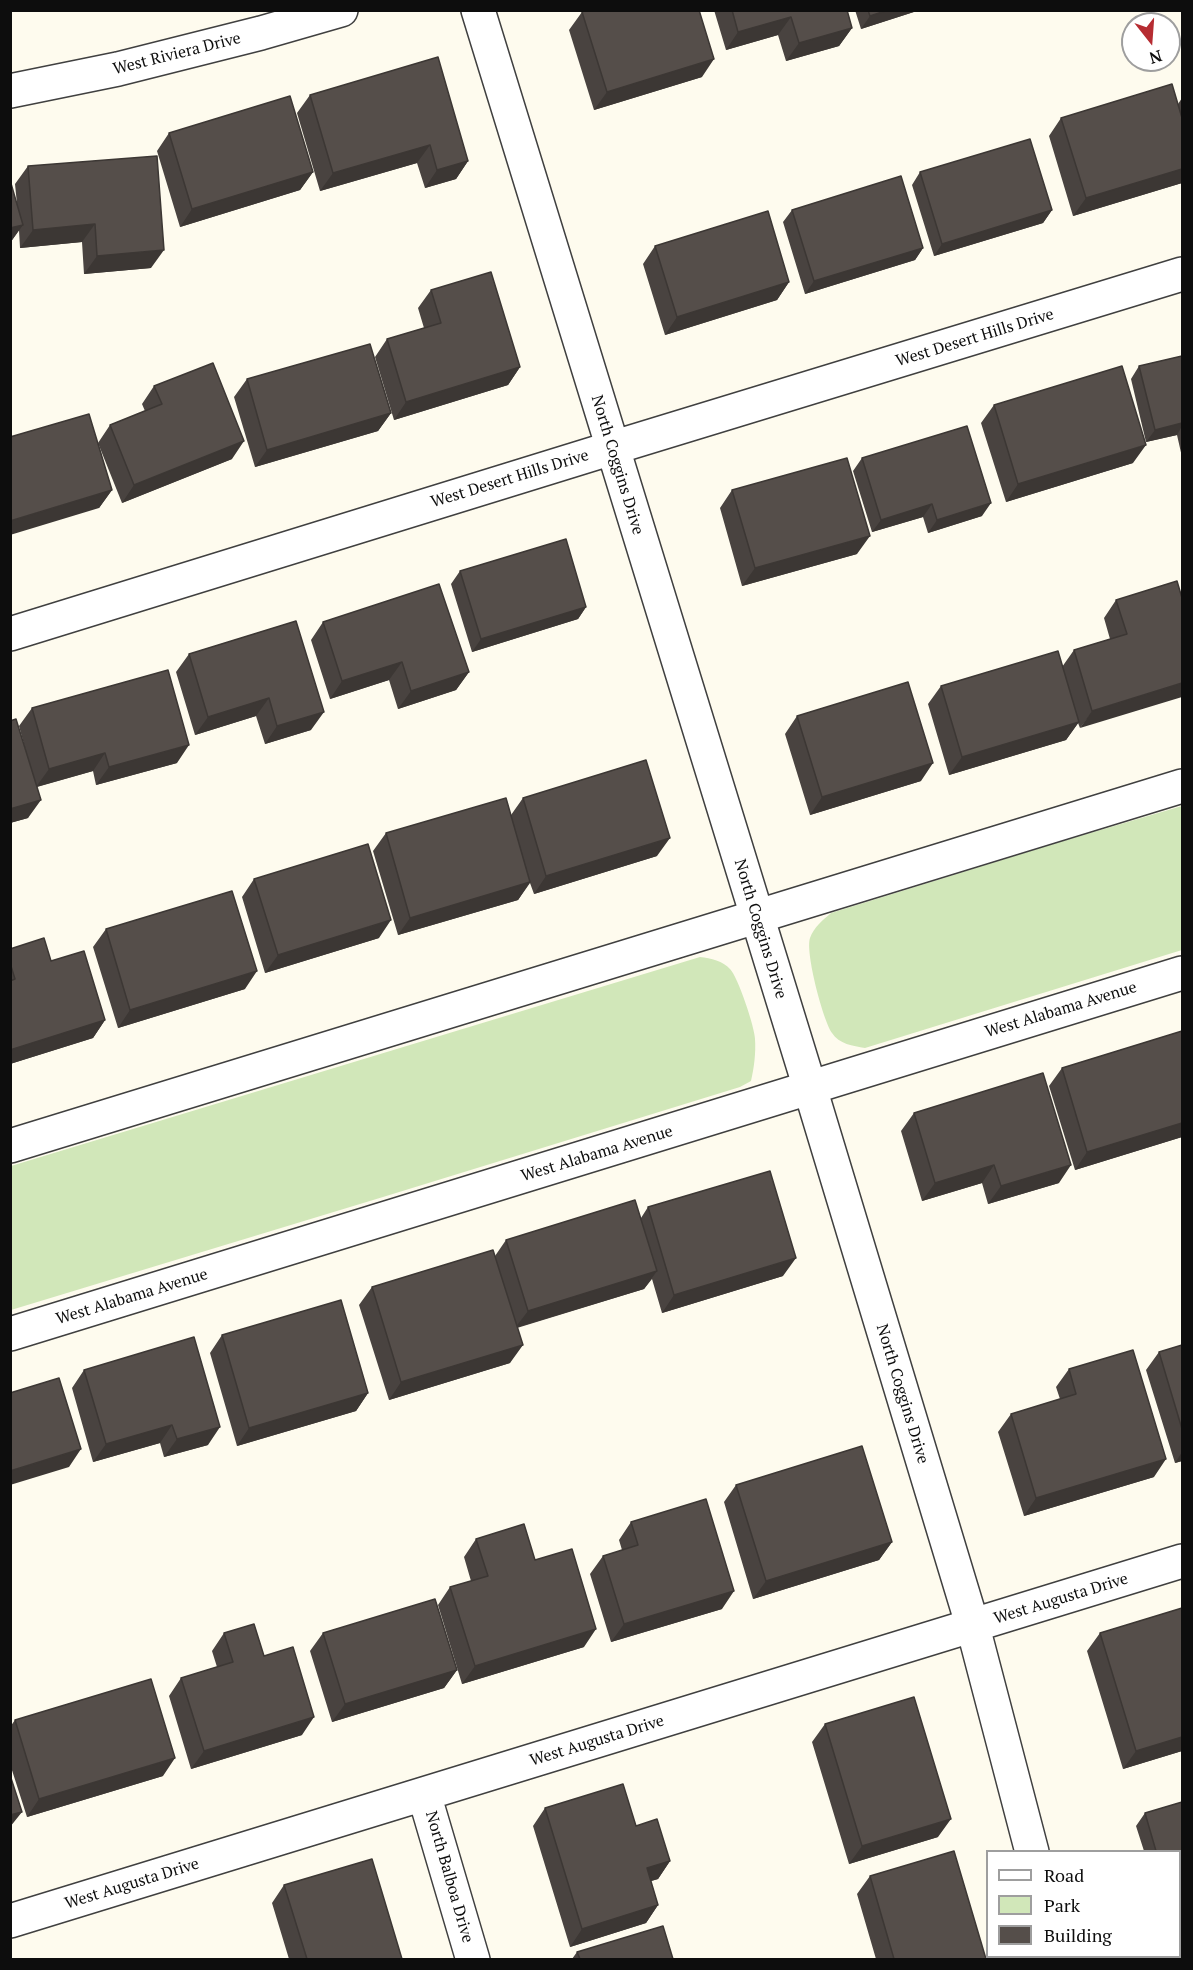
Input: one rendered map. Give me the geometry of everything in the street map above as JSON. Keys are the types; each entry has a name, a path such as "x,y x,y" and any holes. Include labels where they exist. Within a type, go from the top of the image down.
{"street":[{"name":"West Riviera Drive","path":"10,91 118,69 341,10"},
{"name":"North Coggins Drive","path":"478,10 810,1088 973,1627 1032,1850"},
{"name":"West Desert Hills Drive","path":"10,634 1182,274"},
{"path":"10,1146 1182,786"},
{"name":"West Alabama Avenue","path":"10,1334 1182,973"},
{"name":"West Augusta Drive","path":"10,1921 1182,1561"},
{"name":"North Balboa Drive","path":"424,1794 473,1959"}],"green space":[{"path":"1182,806 1182,950 865,1048 842,1042 832,1033 816,986 809,946 814,930 831,913"},
{"path":"700,957 716,960 730,969 749,1014 755,1039 754,1066 751,1081 740,1087 11,1310 11,1166"}],"building":[{"path":"586,10 699,10 714,59 607,92 582,12"},
{"path":"732,10 847,10 852,28 799,43 791,17 738,32"},
{"path":"868,10 888,10 870,16"},
{"path":"438,57 468,161 437,170 430,145 333,173 310,95"},
{"path":"1172,84 1182,118 1182,169 1086,198 1061,118"},
{"path":"290,96 313,172 192,209 169,133"},
{"path":"1030,139 1052,210 942,244 920,172"},
{"path":"157,156 164,250 97,256 95,224 33,230 28,166"},
{"path":"901,176 923,248 814,281 792,210"},
{"path":"10,180 23,225 10,228"},
{"path":"768,211 789,282 677,317 655,246"},
{"path":"491,272 520,367 406,402 387,339 441,323 431,290"},
{"path":"370,344 391,413 267,450 247,379"},
{"path":"1182,356 1182,423 1155,430 1139,366"},
{"path":"213,363 244,441 134,485 110,425 162,404 154,386"},
{"path":"1122,366 1146,445 1018,484 994,405"},
{"path":"89,414 112,490 10,521 10,437"},
{"path":"967,426 991,503 937,520 932,504 881,520 862,458"},
{"path":"847,458 870,536 755,568 732,490"},
{"path":"566,539 586,607 481,639 460,571"},
{"path":"1177,581 1182,598 1182,683 1092,711 1074,650 1127,634 1116,600"},
{"path":"439,584 469,672 411,691 402,662 342,681 323,622"},
{"path":"296,621 324,712 277,726 269,698 208,717 189,654"},
{"path":"1058,651 1079,722 962,757 941,686"},
{"path":"168,670 189,745 109,767 105,753 49,769 32,708"},
{"path":"908,682 933,763 822,797 797,716"},
{"path":"16,719 41,800 10,809 10,721"},
{"path":"646,760 670,838 546,876 523,798"},
{"path":"506,798 530,882 410,918 386,833"},
{"path":"368,844 391,920 278,955 254,879"},
{"path":"232,891 257,971 130,1010 106,929"},
{"path":"44,938 51,961 84,951 105,1020 10,1050 10,981 15,979 10,963 10,949"},
{"path":"1182,1031 1182,1123 1087,1152 1062,1068"},
{"path":"1043,1073 1071,1165 1001,1186 994,1165 935,1183 914,1113"},
{"path":"770,1171 796,1258 674,1295 648,1207"},
{"path":"635,1200 657,1271 528,1311 506,1240"},
{"path":"493,1250 523,1345 401,1382 372,1287"},
{"path":"341,1300 368,1393 249,1428 222,1335"},
{"path":"194,1337 220,1427 177,1439 172,1425 106,1444 84,1370"},
{"path":"1182,1345 1182,1429 1159,1352"},
{"path":"1133,1350 1166,1459 1036,1498 1011,1414 1076,1394 1069,1369"},
{"path":"59,1378 81,1449 10,1471 10,1393"},
{"path":"862,1446 892,1542 766,1581 736,1485"},
{"path":"706,1499 734,1591 624,1624 603,1556 638,1545 631,1522"},
{"path":"524,1524 535,1560 572,1549 596,1629 475,1666 450,1587 488,1576 476,1539"},
{"path":"435,1599 457,1670 345,1704 323,1633"},
{"path":"1182,1608 1182,1737 1136,1751 1100,1633"},
{"path":"254,1624 264,1656 293,1647 314,1717 204,1751 181,1678 233,1662 224,1633"},
{"path":"151,1679 175,1758 39,1799 15,1720"},
{"path":"914,1697 951,1819 862,1846 825,1724"},
{"path":"10,1775 22,1812 10,1815"},
{"path":"623,1784 636,1826 657,1819 670,1861 647,1868 658,1905 582,1929 545,1808"},
{"path":"1182,1802 1182,1907 1181,1850 1156,1850 1145,1813"},
{"path":"954,1851 986,1959 894,1959 870,1876"},
{"path":"372,1859 402,1959 307,1959 284,1885"},
{"path":"663,1926 673,1959 580,1959 577,1952"}]}
